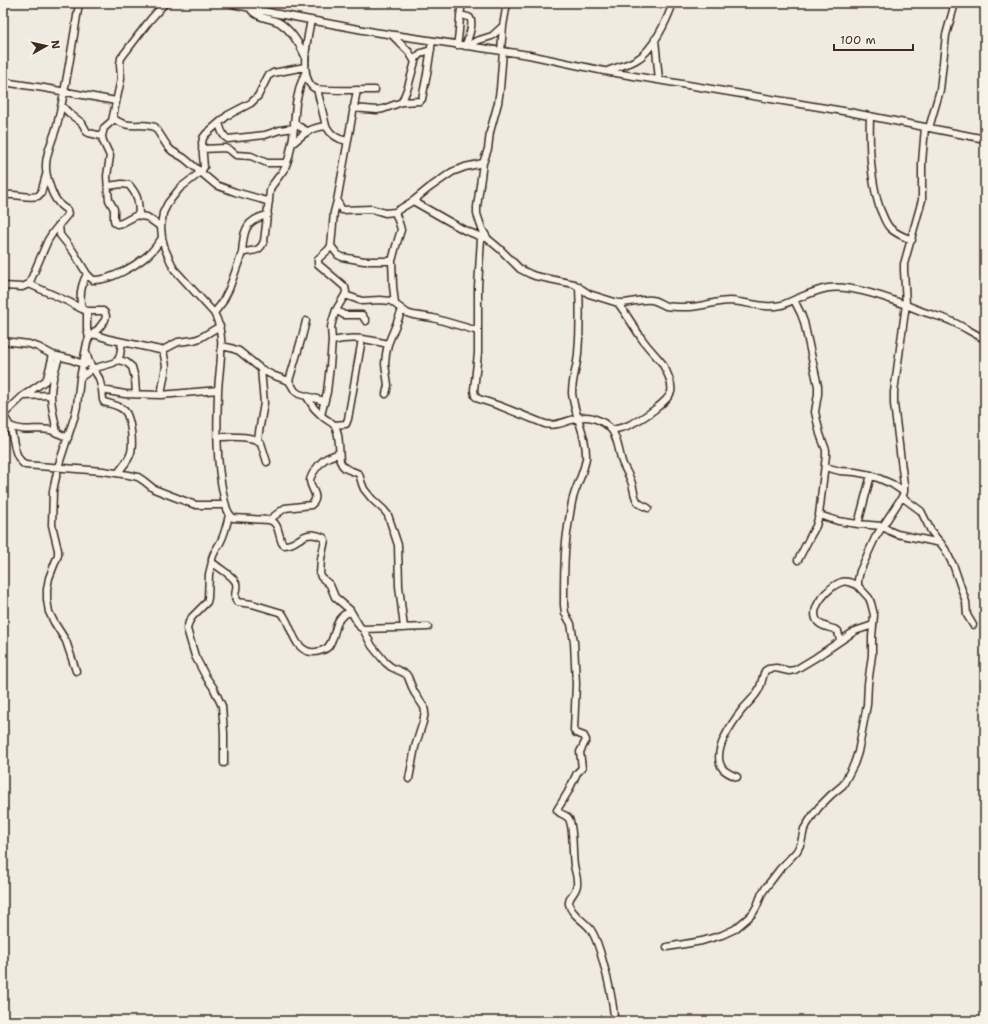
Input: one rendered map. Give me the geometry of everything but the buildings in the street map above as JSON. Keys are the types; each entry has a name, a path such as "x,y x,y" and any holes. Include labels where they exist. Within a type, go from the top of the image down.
{"street":[{"path":"3,9 4,3"},
{"path":"3,195 31,197 38,196 40,193 46,174 47,157 57,128 62,106 79,3"},
{"path":"139,214 122,223 115,223 114,209 109,200 108,176 110,156 102,136 104,128 110,124 112,118 121,79 121,58 165,3"},
{"path":"228,3 374,32 538,57 608,71 870,116 985,139"},
{"path":"457,45 462,3"},
{"path":"507,3 503,26 498,103 490,132 488,149 483,163 476,214 482,228 484,239 478,287 478,353 474,390 475,396 479,399 545,424 558,425 577,417 593,418 604,424 613,430 622,462 632,483 638,503 648,508"},
{"path":"608,71 638,59 643,55 668,18 673,3"},
{"path":"857,585 864,563 882,526 903,495 904,485 895,417 894,392 906,304 904,270 906,256 912,240 922,200 922,163 927,128 940,90 946,35 955,3"},
{"path":"250,8 255,14 275,21 288,30 300,45 305,58"},
{"path":"273,13 275,21"},
{"path":"460,15 470,19 471,21 467,46"},
{"path":"242,253 258,250 264,241 271,187 281,175 287,163 292,144 296,103 305,70 307,41 311,20"},
{"path":"467,46 476,41 492,36 503,26"},
{"path":"392,35 410,52 415,62"},
{"path":"655,39 659,80"},
{"path":"353,108 383,109 402,102 420,101 422,99 432,41"},
{"path":"402,102 418,55 431,50"},
{"path":"305,70 309,82 317,89 375,90"},
{"path":"224,762 222,706 195,656 187,629 192,617 207,602 212,556 221,541 229,515 218,466 218,390 221,367 220,326 214,313 174,268 165,249 161,227 163,212 168,203 180,188 201,172 204,167 202,149 203,138 228,115 251,102 258,96 268,76 273,73 305,70"},
{"path":"3,82 64,91 116,101"},
{"path":"317,89 326,126 334,136 347,141"},
{"path":"321,415 330,366 332,341 331,327 336,310 346,292 345,287 318,264 318,259 328,250 330,246 334,212 357,90"},
{"path":"406,93 410,101"},
{"path":"62,106 82,123 87,132 102,136"},
{"path":"870,116 869,141 872,173 879,206 890,228 897,234 912,240"},
{"path":"112,118 126,125 150,125 155,127 172,151 184,158 216,185 269,202"},
{"path":"219,122 222,133 225,138 228,139 266,135 294,125 307,131"},
{"path":"292,144 307,131 326,126"},
{"path":"202,149 225,148 236,155 251,156 267,163 287,163"},
{"path":"334,212 342,210 372,209 385,213 395,212 413,201 452,172 483,163"},
{"path":"3,286 22,287 29,284 48,240 68,214 67,210 56,201 46,174"},
{"path":"108,186 122,184 129,185 138,199 139,214"},
{"path":"260,199 270,191"},
{"path":"413,201 444,220 484,239 500,249 520,269 530,274 569,283 579,287 589,294 618,303 653,300 666,306 693,307 729,301 769,307 782,305 827,288 856,290 906,304 921,311 952,321 985,340"},
{"path":"337,202 342,210"},
{"path":"395,212 401,230 392,261 395,304"},
{"path":"139,214 140,216 147,217 161,227"},
{"path":"214,313 222,303 229,289 242,253 247,227 254,220 268,215"},
{"path":"59,225 60,235 73,251 90,278 95,280 117,275 149,255 162,238"},
{"path":"330,246 338,255 342,257 364,261 392,261"},
{"path":"87,274 80,298 85,310 88,329 91,336"},
{"path":"29,284 85,310 103,311 106,313 102,324 87,343 82,364 75,415 58,467 53,491 52,521 58,555 47,589 47,600 49,612 66,641 76,670"},
{"path":"579,287 580,337 572,391 573,403 585,441 586,459 573,500 567,535 564,605 571,624 574,642 576,684 574,730 576,733 584,736 586,740 580,752 582,768 577,773 557,810 559,813 568,817 572,832 573,857 578,883 576,891 570,898 570,906 591,930 598,946 612,997 614,1021"},
{"path":"345,295 362,301 391,301 402,310 413,315 433,318 478,331"},
{"path":"794,300 804,322 817,379 818,394 815,412 820,434 826,450 819,515 811,535 798,560"},
{"path":"359,315 362,301"},
{"path":"613,430 633,424 656,408 668,398 671,393 671,387 662,364 643,340 618,303"},
{"path":"336,310 344,315 362,315 366,320"},
{"path":"386,394 388,385 385,364 388,344 402,310"},
{"path":"289,381 306,321"},
{"path":"91,336 156,350 163,350 178,342 200,338 220,326"},
{"path":"332,341 352,338 388,344"},
{"path":"334,425 344,424 347,422 362,339"},
{"path":"3,341 29,344 56,356 70,359 92,368"},
{"path":"80,378 92,368 113,363 118,360 122,342"},
{"path":"221,346 231,348 239,352 260,369 289,381 295,391 299,394 324,401"},
{"path":"161,395 166,366 163,350"},
{"path":"86,351 92,368 99,378 104,402 118,406 126,412 128,417 132,444 131,454 118,473"},
{"path":"56,356 51,395 57,433"},
{"path":"56,356 45,381 23,396 3,415 10,426 15,448 20,461 25,465 30,466 58,467 118,473 138,477 154,489 196,505 226,505"},
{"path":"118,360 126,362 132,367 135,378 136,394"},
{"path":"260,369 264,403 258,440 267,462"},
{"path":"102,390 161,395 218,390"},
{"path":"23,396 51,395"},
{"path":"307,397 314,408 324,419 334,425 337,430 340,461 342,466 359,474 364,489 384,510 390,520 398,545 404,628"},
{"path":"10,426 21,430 50,430 68,438"},
{"path":"218,437 240,437 258,440"},
{"path":"271,521 275,514 284,508 308,506 314,502 315,496 310,481 311,477 323,461 339,453"},
{"path":"825,467 840,471 871,475 892,484 921,510 931,531 941,542 950,557 966,602 968,615 973,625"},
{"path":"858,524 871,475"},
{"path":"229,515 233,518 271,521 277,526 284,545 290,544 308,535 324,538 325,540 321,559 321,577 330,585 335,597 351,612 360,627 363,629 372,646 385,662 391,667 406,674 414,692 424,707 425,712 423,722 415,747 409,779"},
{"path":"819,515 838,521 882,526 897,534 941,542"},
{"path":"212,562 236,583 235,600 237,602 252,604 282,613 298,643 304,650 310,653 323,650 328,647 336,626 345,614 351,612"},
{"path":"667,947 702,941 722,935 735,929 744,921 754,910 766,886 797,851 801,843 804,829 813,815 825,800 840,788 845,781 854,764 858,752 867,711 874,615 869,598 859,589 857,585 846,582 841,582 836,585 824,595 817,604 816,620 822,625 838,631 840,641"},
{"path":"344,604 345,614"},
{"path":"737,777 726,772 722,768 719,757 720,746 741,711 758,692 765,671 776,668 789,671 795,670 816,658 855,631 873,625"},
{"path":"363,629 428,627"}]}
